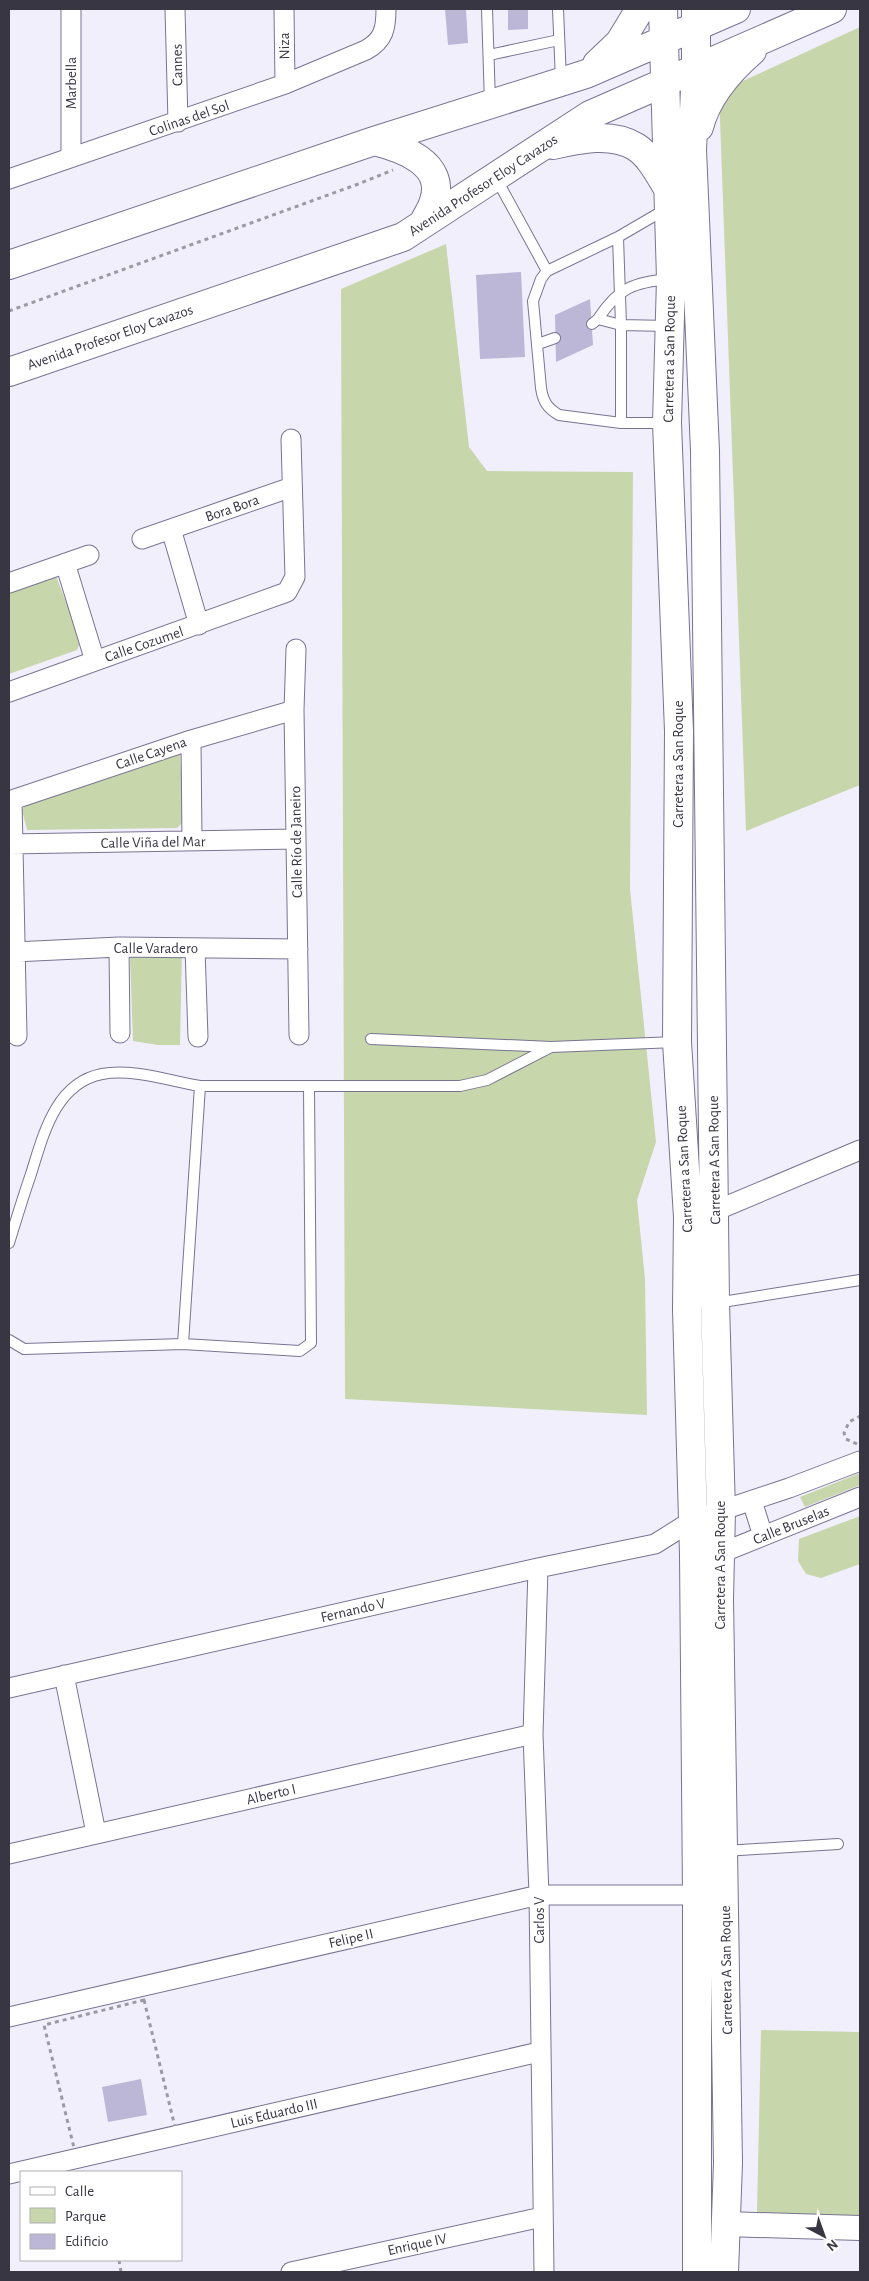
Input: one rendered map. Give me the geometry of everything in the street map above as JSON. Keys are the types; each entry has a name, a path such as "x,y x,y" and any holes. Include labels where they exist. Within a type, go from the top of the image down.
{"main road":[{"path":"573,78 620,42 640,9"},
{"name":"Carretera a San Roque","path":"662,9 670,279 667,422 679,731 677,1042 688,1217 687,1318 693,1520"},
{"path":"9,265 374,141 573,78 664,41 696,18 736,9"},
{"name":"Avenida Profesor Eloy Cavazos","path":"9,372 403,238 424,222 496,178 590,115 832,9"},
{"name":"Carretera a San Roque","path":"696,18 696,70 692,150 704,451 708,857"},
{"path":"692,150 700,121 710,100 722,83 752,51 789,28"},
{"path":"539,148 586,139 604,138 624,142 646,156 667,198"},
{"path":"374,141 398,147 418,158 432,172 435,180 434,201 424,222"},
{"name":"Carretera A San Roque","path":"708,857 715,1303 721,1511 719,1599 728,2163 724,2224 724,2272"},
{"path":"711,969 703,987 693,1027 677,1042 683,1045 690,1055 703,1099 713,1113"},
{"name":"Carretera A San Roque","path":"693,1520 697,1895 697,2272"}],"street":[{"name":"Marbella","path":"71,9 71,157"},
{"name":"Cannes","path":"176,9 178,122"},
{"name":"Niza","path":"284,9 285,84"},
{"name":"Colinas del Sol","path":"9,179 285,84 366,50 378,43 383,35 386,9"},
{"path":"291,439 292,487"},
{"name":"Bora Bora","path":"142,539 292,487"},
{"name":"Calle Cozumel","path":"9,692 280,596 291,588 295,577 292,487"},
{"path":"172,529 199,625"},
{"path":"9,583 89,555"},
{"path":"65,563 96,661"},
{"name":"Calle Río de Janeiro","path":"296,649 294,710 299,1035"},
{"name":"Calle Cayena","path":"10,801 190,740 294,710"},
{"path":"190,740 192,841"},
{"path":"10,801 17,1036"},
{"name":"Calle Viña del Mar","path":"11,844 296,839"},
{"path":"119,947 120,1033"},
{"name":"Calle Varadero","path":"14,952 119,947 298,949"},
{"path":"195,948 198,1037"},
{"path":"715,1211 860,1150"},
{"path":"721,1511 860,1461"},
{"name":"Calle Bruselas","path":"721,1553 860,1497"},
{"path":"752,1501 763,1536"},
{"name":"Fernando V","path":"9,1688 538,1568 655,1544 693,1520 721,1511"},
{"name":"Carlos V","path":"538,1568 533,1734 538,1895 544,2272"},
{"path":"64,1675 96,1833"},
{"name":"Alberto I","path":"9,1854 533,1734"},
{"name":"Felipe II","path":"9,2018 538,1895 697,1895"},
{"name":"Luis Eduardo III","path":"22,2171 539,2052"},
{"name":"Enrique IV","path":"291,2272 542,2217"},
{"path":"724,2224 860,2228"}],"lane":[{"path":"487,9 490,104"},
{"path":"558,9 559,40 573,78"},
{"path":"489,55 559,40"},
{"path":"496,178 547,271"},
{"path":"667,198 618,236 547,271 538,284 533,301 542,398 551,410 559,415 621,423 667,422"},
{"path":"618,236 622,325 621,423"},
{"path":"669,326 622,325 595,322 620,293 639,283 670,279"},
{"path":"538,344 555,338"},
{"path":"371,1039 552,1047 677,1042"},
{"path":"9,1243 47,1123 68,1093 82,1081 101,1074 116,1072 200,1086 475,1084 552,1047"},
{"path":"183,1344 200,1086"},
{"path":"9,1340 24,1350 183,1344 300,1351 311,1343 309,1086"},
{"path":"715,1303 860,1280"},
{"path":"724,1851 838,1844"}],"path":[{"path":"9,311 352,187 418,158"},
{"path":"860,1416 849,1422 844,1433 846,1439 860,1445"},
{"path":"144,2000 176,2131 76,2156 44,2025 144,2000"}],"green space":[{"path":"860,27 860,785 746,831 719,92"},
{"path":"446,244 469,447 487,471 633,472 630,889 656,1142 637,1200 645,1279 647,1415 345,1399 341,289"},
{"path":"56,576 81,641 77,650 9,674 9,587"},
{"path":"180,750 183,822 177,828 27,830 22,810 29,801"},
{"path":"136,950 182,950 180,1045 158,1045 133,1041 130,958"},
{"path":"860,1473 860,1485 805,1507 800,1497"},
{"path":"860,1516 860,1564 821,1578 806,1574 798,1561 799,1539"},
{"path":"761,2030 860,2032 860,2216 757,2213"}],"building":[{"path":"445,9 466,9 468,43 448,45"},
{"path":"508,9 528,9 528,29 508,30"},
{"path":"521,272 525,357 480,359 476,275"},
{"path":"590,299 593,345 556,362 555,315"},
{"path":"141,2079 147,2115 108,2122 102,2087"}]}
